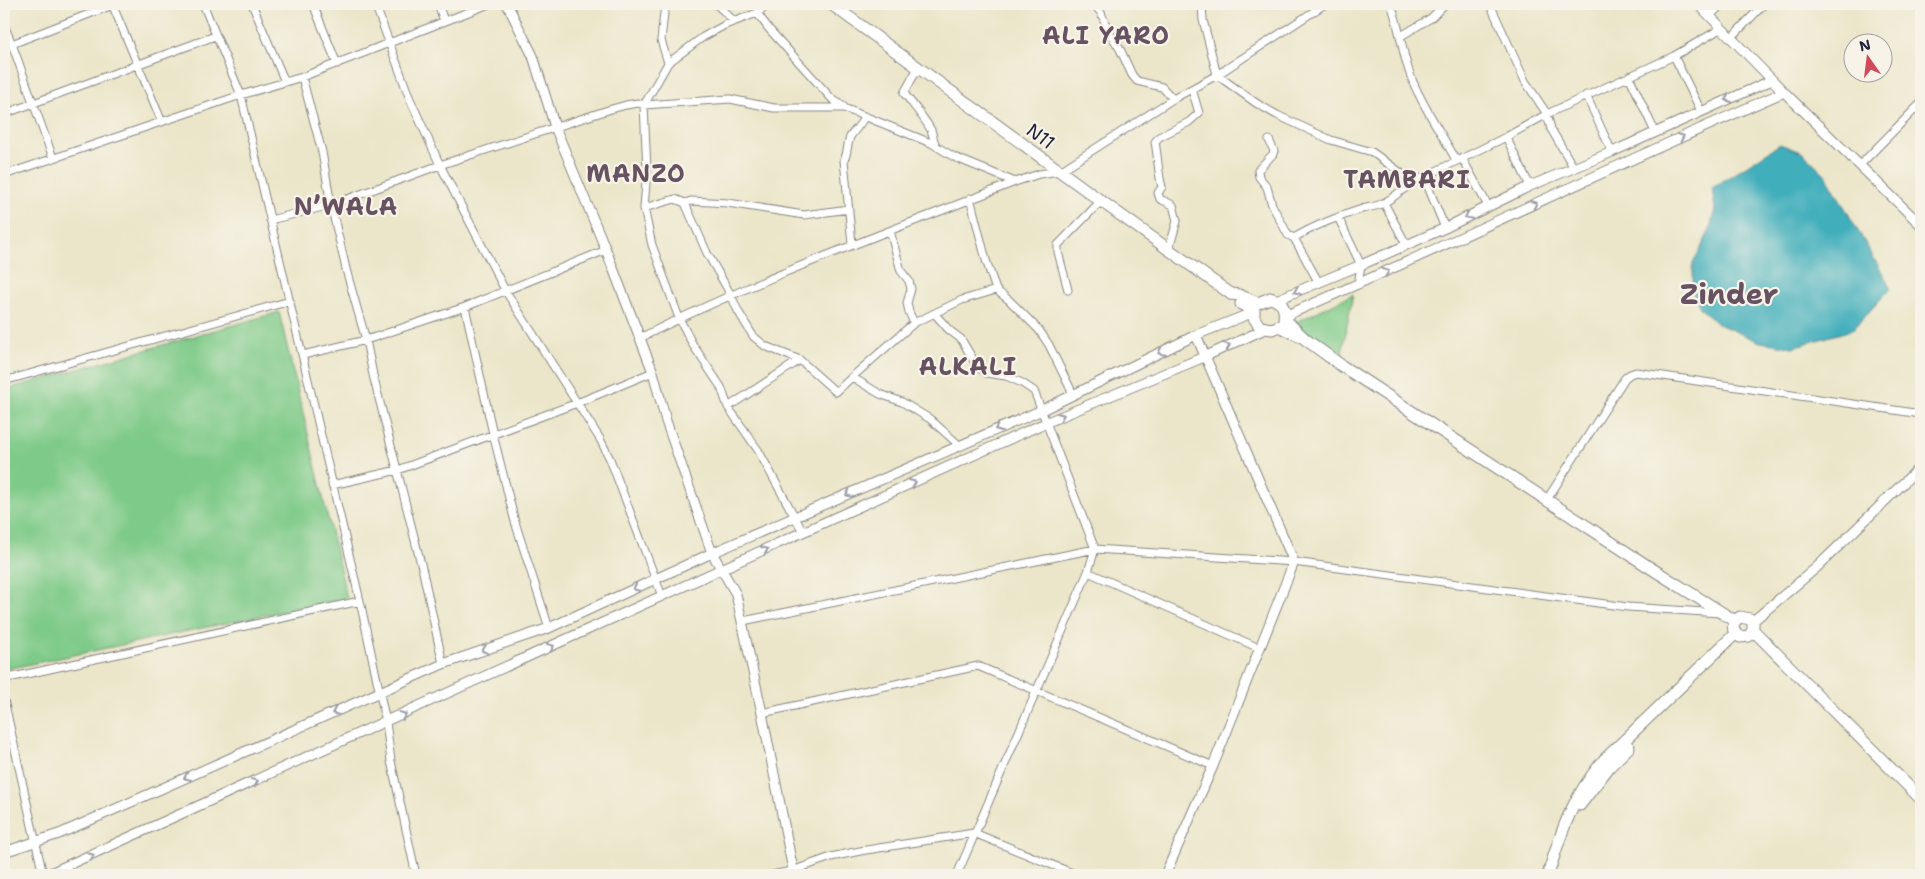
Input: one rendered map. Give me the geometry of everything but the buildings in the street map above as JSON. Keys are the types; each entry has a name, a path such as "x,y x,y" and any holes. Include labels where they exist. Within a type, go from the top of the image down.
{"main road":[{"name":"N11","path":"831,4 1100,201 1231,294 1239,295 1256,308"},
{"path":"1270,298 1276,300 1283,306 1283,320 1272,330 1265,329 1256,322 1256,308 1270,298"},
{"path":"1283,320 1342,366 1546,501 1735,621"},
{"path":"1921,799 1746,632 1733,629 1735,621 1744,616 1746,632 1921,810"},
{"path":"1548,875 1563,826 1574,801 1589,778 1604,760 1746,632"},
{"path":"1556,875 1571,825 1579,807 1595,784 1609,767 1746,632"}],"street":[{"path":"4,47 113,4 162,122"},
{"path":"203,4 241,95 360,601 386,722 391,761 416,875"},
{"path":"252,4 285,82"},
{"path":"313,4 337,64"},
{"path":"375,4 410,99 440,165 505,290 600,439 610,459 662,596"},
{"path":"438,4 444,21"},
{"path":"4,175 241,95 302,78 489,4"},
{"path":"508,4 533,56 555,127 606,250 653,372 666,421 712,553 736,594 762,713 793,873"},
{"path":"665,4 661,40 668,63"},
{"path":"716,4 734,21"},
{"path":"768,4 757,13 734,21 703,37 668,63 644,105 647,170 644,208 652,245 680,318 693,345 721,387 728,407 758,450 803,532"},
{"path":"1094,4 1120,48 1132,75 1137,81 1162,87 1173,99"},
{"path":"1202,4 1217,75 1256,103 1277,115 1331,140 1372,152 1412,181"},
{"path":"640,338 731,295 852,244 1014,182 1039,174 1060,171 1173,99 1217,75 1325,4"},
{"path":"1391,4 1401,36 1408,69 1488,206"},
{"path":"1401,36 1431,18 1446,4"},
{"path":"1490,4 1525,81 1547,114 1551,129 1574,168"},
{"path":"1698,4 1784,92 1921,225"},
{"path":"1710,16 1722,4"},
{"path":"1731,38 1764,4"},
{"path":"757,13 832,99 844,108 931,143 954,157 1014,182"},
{"path":"4,25 53,158"},
{"path":"1294,238 1312,227 1338,216 1384,203 1412,181 1506,137 1586,95 1674,56 1722,28"},
{"path":"4,114 215,36"},
{"path":"1674,56 1701,111"},
{"path":"918,68 904,93 927,124 937,147"},
{"path":"1629,76 1655,132"},
{"path":"302,78 322,152 330,205 366,340 373,376 398,470 443,664"},
{"path":"1276,300 1445,228 1530,186 1612,152 1772,80"},
{"path":"1169,249 1177,221 1173,205 1160,199 1158,193 1162,187 1155,142 1158,137 1189,122 1199,113 1192,89"},
{"path":"1283,320 1696,130 1784,92"},
{"path":"1586,95 1612,152"},
{"path":"270,220 330,205 440,165 626,105 730,99 774,108 844,108"},
{"path":"1860,165 1921,103"},
{"path":"852,244 844,160 847,155 849,139 864,117"},
{"path":"1506,137 1530,186"},
{"path":"1269,140 1274,151 1258,170 1259,178 1267,187 1272,205 1288,235 1294,238 1319,283"},
{"path":"1424,177 1445,228"},
{"path":"970,198 996,290 1040,330 1050,345 1073,394"},
{"path":"644,208 674,199 685,203 691,201 728,203 804,215 849,209"},
{"path":"1068,290 1058,252 1058,245 1100,201"},
{"path":"685,203 707,253 738,311 758,341 773,350 800,360 836,392 914,323 962,300 996,290"},
{"path":"1384,203 1406,244"},
{"path":"1338,216 1361,265 1358,284"},
{"path":"890,231 901,271 909,281 911,289 907,303 914,323"},
{"path":"303,355 366,340 464,307 606,250"},
{"path":"4,382 290,302"},
{"path":"464,307 515,522 549,628"},
{"path":"4,852 59,834 443,664 549,628 712,553 1042,410 1256,308"},
{"path":"935,314 949,330 961,339 977,366 986,373 1006,376 1031,388 1042,410 1095,549 1088,572 957,875"},
{"path":"4,700 44,875 1046,423 1204,357 1265,329"},
{"path":"1165,875 1213,766 1294,562 1196,335"},
{"path":"728,407 800,360"},
{"path":"332,485 398,470 577,403 653,372"},
{"path":"1546,501 1625,378 1636,372 1921,414"},
{"path":"852,377 880,394 902,402 930,419 959,445"},
{"path":"1746,632 1816,568 1921,466"},
{"path":"743,621 1095,549 1294,562 1628,607 1723,614"},
{"path":"1088,572 1178,614 1259,648"},
{"path":"4,680 360,601"},
{"path":"762,713 978,666 1213,766"},
{"path":"772,875 793,873 830,857 974,833 1077,875"}],"green space":[{"path":"1353,294 1341,358 1294,323"},
{"path":"279,312 347,598 7,669 4,651 4,390"}],"water":[{"path":"1780,144 1803,153 1826,175 1891,288 1852,330 1793,347 1760,342 1716,323 1701,309 1693,294 1693,263 1710,230 1715,209 1712,188"}],"district":[{"name":"ALI YARO","path":"1106,36"},
{"name":"MANZO","path":"636,174"},
{"name":"TAMBARI","path":"1407,180"},
{"name":"N’WALA","path":"346,207"},
{"name":"Zinder","path":"1729,294"},
{"name":"ALKALI","path":"968,367"}]}
